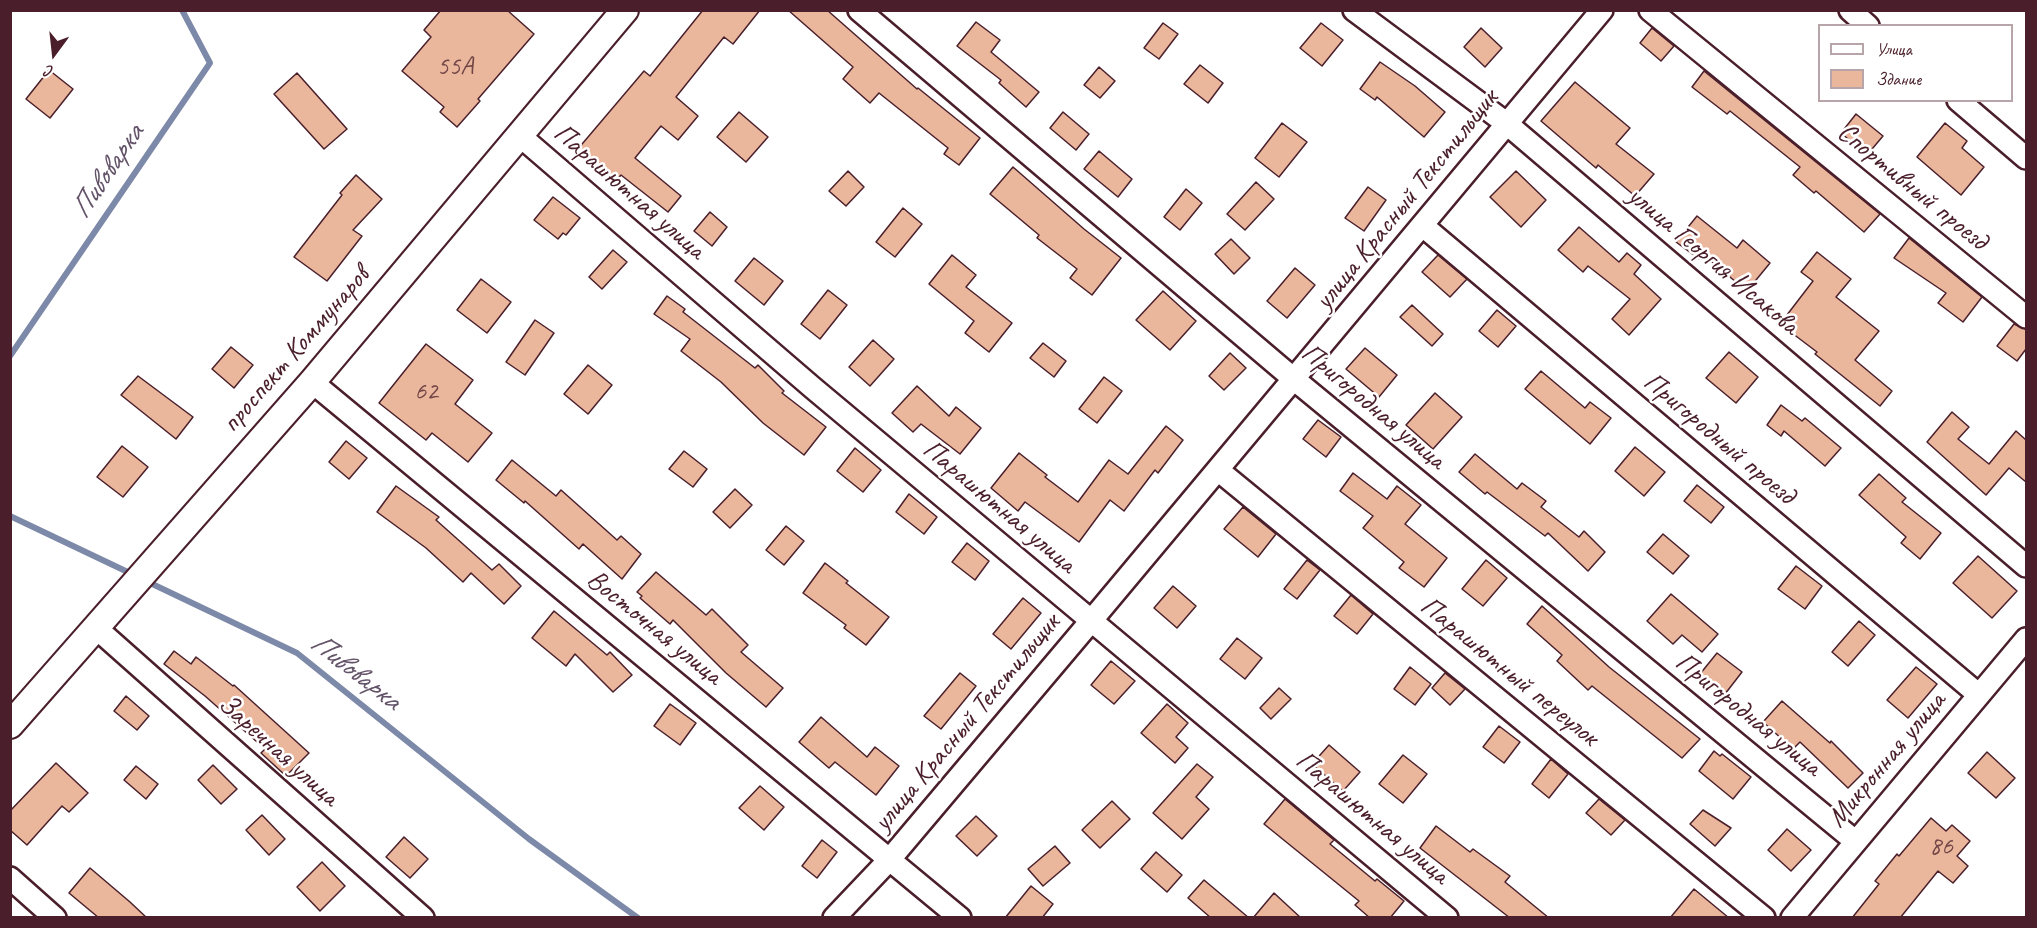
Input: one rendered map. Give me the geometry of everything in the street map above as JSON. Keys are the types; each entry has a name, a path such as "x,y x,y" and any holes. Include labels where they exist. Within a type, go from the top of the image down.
{"street":[{"name":"проспект Коммунаров","path":"10,725 312,382 625,10"},
{"name":"Пригородная улица","path":"859,10 1295,380 1856,841"},
{"name":"улица Георгия Исакова","path":"1354,10 1506,123 2026,566"},
{"name":"улица Красный Текстильщик","path":"834,918 890,859 1295,380 1602,10"},
{"name":"Спортивный проезд","path":"1650,10 2026,317"},
{"path":"1850,10 1866,24"},
{"path":"1960,102 2026,158"},
{"name":"Парашютная улица","path":"519,135 813,388 1448,918"},
{"name":"Пригородный проезд","path":"1423,226 1979,695"},
{"name":"Восточная улица","path":"312,382 960,918"},
{"name":"Парашютный переулок","path":"1218,470 1764,918"},
{"name":"Заречная улица","path":"103,618 423,918"},
{"name":"Микронная улица","path":"1792,918 2026,639"},
{"path":"10,878 55,918"}],"building":[{"path":"441,10 507,10 534,34 457,127 440,112 444,107 402,71 431,37 424,30"},
{"path":"703,10 760,10 733,44 724,37 676,97 698,116 678,140 661,126 635,158 681,196 668,212 621,175 615,182 577,150 644,71 650,76"},
{"path":"788,10 827,10 917,89 980,138 959,165 944,154 948,148 879,93 870,103 843,79 853,67"},
{"path":"976,22 1000,40 991,52 1039,92 1026,107 999,83 1001,80 957,46"},
{"path":"1163,23 1178,34 1159,59 1144,48"},
{"path":"1321,23 1343,40 1322,66 1300,48"},
{"path":"1481,28 1502,48 1485,67 1464,47"},
{"path":"1652,28 1674,46 1661,61 1640,43"},
{"path":"1380,62 1415,86 1445,112 1424,137 1377,97 1375,100 1360,89"},
{"path":"1200,65 1223,83 1208,103 1184,84"},
{"path":"1099,67 1115,81 1100,98 1084,85"},
{"path":"49,70 73,89 50,118 26,99"},
{"path":"1704,71 1880,214 1864,232 1816,191 1814,193 1793,175 1800,167 1730,111 1727,114 1692,87"},
{"path":"297,73 347,129 324,149 274,94"},
{"path":"1575,82 1630,128 1616,144 1654,174 1635,196 1598,165 1596,168 1541,121"},
{"path":"739,112 768,137 746,162 717,137"},
{"path":"1063,112 1089,134 1076,150 1050,128"},
{"path":"1856,114 1883,136 1867,155 1841,133"},
{"path":"1282,123 1307,142 1279,177 1255,158"},
{"path":"1945,123 1967,141 1962,148 1984,167 1961,195 1917,157"},
{"path":"1099,151 1132,179 1118,197 1084,169"},
{"path":"1013,167 1121,258 1092,295 1070,278 1077,269 1037,238 1039,235 990,194"},
{"path":"848,171 864,187 846,206 829,191"},
{"path":"1516,171 1546,200 1521,227 1490,197"},
{"path":"356,175 382,199 353,230 362,236 327,281 294,257 342,195 340,193"},
{"path":"1256,182 1274,199 1245,230 1227,214"},
{"path":"1368,187 1386,200 1364,231 1345,218"},
{"path":"1186,189 1202,203 1180,230 1164,217"},
{"path":"553,197 580,218 566,235 563,233 558,239 534,220"},
{"path":"903,208 922,224 895,257 876,242"},
{"path":"710,212 727,227 712,246 694,231"},
{"path":"1697,216 1737,248 1743,240 1770,263 1747,291 1702,254 1699,259 1676,242"},
{"path":"1579,227 1619,262 1627,253 1641,265 1634,274 1661,299 1629,335 1612,319 1630,299 1588,266 1583,272 1558,250"},
{"path":"1909,238 1982,297 1963,322 1938,303 1946,293 1894,258"},
{"path":"1231,239 1250,258 1234,274 1215,254"},
{"path":"613,250 627,262 602,289 589,277"},
{"path":"1817,252 1851,279 1836,297 1879,331 1855,360 1892,391 1880,406 1815,354 1817,352 1780,324 1813,281 1801,272"},
{"path":"952,255 976,275 966,287 1012,323 989,352 965,333 974,321 929,284"},
{"path":"1438,255 1467,279 1450,297 1422,272"},
{"path":"754,258 783,281 764,305 735,281"},
{"path":"1295,268 1315,285 1287,318 1267,301"},
{"path":"481,279 511,302 487,333 457,310"},
{"path":"828,290 847,305 820,339 801,324"},
{"path":"1163,291 1196,321 1170,350 1136,320"},
{"path":"667,296 685,309 683,312 755,368 758,365 784,391 782,393 826,427 804,455 763,423 721,382 681,351 690,339 654,314"},
{"path":"1412,305 1443,334 1432,346 1400,317"},
{"path":"1497,310 1516,326 1498,347 1479,331"},
{"path":"535,320 554,333 525,375 506,362"},
{"path":"2014,324 2026,329 2026,349 2017,361 1997,346"},
{"path":"873,340 894,359 870,386 849,367"},
{"path":"1043,343 1066,361 1054,377 1030,358"},
{"path":"426,344 473,380 455,404 492,433 468,462 432,433 426,440 379,403"},
{"path":"231,347 253,365 234,388 212,369"},
{"path":"1365,348 1397,375 1379,397 1346,369"},
{"path":"1729,352 1758,377 1736,403 1706,378"},
{"path":"1230,353 1246,368 1224,390 1209,376"},
{"path":"588,365 612,385 588,414 564,394"},
{"path":"1541,371 1585,408 1590,402 1611,418 1590,444 1525,389"},
{"path":"138,376 193,417 176,439 121,395"},
{"path":"1104,377 1122,391 1097,423 1079,409"},
{"path":"917,386 949,416 956,407 981,428 960,454 921,424 913,432 892,413"},
{"path":"1435,393 1462,417 1433,449 1406,425"},
{"path":"1781,405 1802,421 1805,418 1841,448 1825,466 1784,431 1781,436 1767,425"},
{"path":"1952,412 1969,427 1958,439 1989,464 2016,431 2026,440 2026,482 2009,468 1986,495 1927,442"},
{"path":"1318,420 1341,437 1326,457 1303,439"},
{"path":"1166,426 1183,440 1158,473 1155,470 1124,511 1110,500 1079,542 1025,502 1018,511 991,488 1019,453 1047,475 1045,477 1078,502 1109,460 1128,474"},
{"path":"346,441 367,458 349,479 329,462"},
{"path":"122,446 148,467 123,497 97,477"},
{"path":"1635,447 1665,472 1644,496 1615,471"},
{"path":"855,448 881,470 863,492 837,471"},
{"path":"684,451 707,469 693,487 669,469"},
{"path":"1475,454 1517,489 1522,483 1546,501 1541,507 1579,537 1584,531 1605,552 1588,571 1548,533 1545,536 1487,492 1485,494 1459,472"},
{"path":"512,460 556,496 561,490 617,540 621,536 641,554 622,579 583,544 579,549 525,501 524,503 496,480"},
{"path":"1353,473 1387,499 1397,486 1421,505 1405,524 1447,558 1424,587 1399,568 1404,562 1363,528 1373,516 1340,491"},
{"path":"1879,474 1906,498 1902,502 1941,533 1920,559 1901,543 1906,537 1859,495"},
{"path":"1697,485 1724,507 1711,523 1684,501"},
{"path":"396,486 439,517 436,520 492,570 499,564 521,586 504,604 471,573 463,582 426,548 377,512"},
{"path":"735,489 752,505 730,528 713,512"},
{"path":"909,494 937,517 924,534 896,512"},
{"path":"1243,507 1276,534 1258,557 1224,529"},
{"path":"786,526 804,541 784,565 766,550"},
{"path":"1663,534 1689,556 1673,574 1647,552"},
{"path":"967,543 989,561 975,580 952,562"},
{"path":"1978,556 2017,591 1992,618 1953,583"},
{"path":"1307,560 1320,570 1297,599 1284,589"},
{"path":"1486,560 1507,578 1483,606 1462,589"},
{"path":"825,563 889,617 866,645 844,628 846,625 803,593"},
{"path":"1796,566 1822,586 1805,609 1778,589"},
{"path":"656,572 706,615 712,609 748,645 741,652 783,688 766,707 726,673 673,620 670,624 640,598 642,596 637,592"},
{"path":"1173,586 1196,606 1177,628 1154,608"},
{"path":"1671,594 1718,634 1702,652 1682,635 1673,644 1647,621"},
{"path":"1351,595 1373,614 1357,634 1334,616"},
{"path":"1023,598 1041,613 1011,649 993,634"},
{"path":"1542,606 1609,667 1700,739 1682,758 1592,686 1588,690 1557,661 1562,655 1527,624"},
{"path":"554,611 607,655 610,652 632,675 613,692 575,654 566,666 532,638"},
{"path":"1859,621 1875,635 1848,666 1832,652"},
{"path":"1237,638 1262,658 1245,679 1220,659"},
{"path":"174,651 191,664 196,657 234,685 309,753 286,776 261,753 265,749 205,696 164,664"},
{"path":"1717,653 1742,672 1725,694 1700,674"},
{"path":"1111,661 1135,681 1114,704 1091,685"},
{"path":"1410,667 1431,684 1415,705 1394,689"},
{"path":"1916,667 1937,684 1908,718 1887,700"},
{"path":"960,673 976,686 941,729 924,716"},
{"path":"1445,673 1465,689 1450,705 1432,688"},
{"path":"1279,688 1291,699 1271,719 1260,708"},
{"path":"126,696 149,716 137,730 114,711"},
{"path":"1782,701 1830,743 1831,741 1863,773 1848,788 1800,742 1793,749 1763,722"},
{"path":"670,704 696,723 680,745 654,726"},
{"path":"1167,704 1188,723 1176,737 1188,748 1175,763 1141,733"},
{"path":"821,717 867,757 875,747 899,766 876,795 835,762 829,768 799,742"},
{"path":"1499,726 1520,742 1504,763 1483,747"},
{"path":"1329,745 1360,772 1343,791 1312,764"},
{"path":"1714,751 1720,756 1722,754 1751,777 1733,799 1699,771"},
{"path":"1987,752 2015,778 1996,798 1968,773"},
{"path":"1403,755 1427,774 1403,803 1379,784"},
{"path":"1551,759 1568,774 1549,798 1532,784"},
{"path":"56,763 88,793 69,812 62,806 27,845 10,830 10,811"},
{"path":"1197,764 1213,777 1196,797 1209,809 1182,839 1153,813"},
{"path":"213,765 237,789 221,804 198,780"},
{"path":"136,766 158,784 146,799 124,780"},
{"path":"760,786 784,807 764,830 739,808"},
{"path":"1285,799 1334,840 1330,844 1375,881 1377,879 1404,901 1390,918 1370,918 1355,905 1359,901 1264,824"},
{"path":"1599,799 1625,820 1611,835 1586,813"},
{"path":"1112,801 1130,819 1100,848 1082,830"},
{"path":"1703,810 1731,828 1715,846 1690,824"},
{"path":"262,815 285,839 269,855 246,830"},
{"path":"976,816 997,836 977,856 956,836"},
{"path":"1931,818 1946,831 1952,825 1970,841 1957,856 1968,866 1953,883 1938,871 1900,918 1852,918 1879,884 1875,881"},
{"path":"1436,826 1470,852 1473,849 1510,876 1505,882 1549,918 1510,918 1420,848"},
{"path":"1787,829 1811,850 1791,871 1768,850"},
{"path":"404,837 428,859 410,878 386,857"},
{"path":"822,840 837,852 817,878 802,866"},
{"path":"1055,846 1070,863 1043,886 1028,869"},
{"path":"1156,852 1182,875 1167,892 1141,869"},
{"path":"322,862 345,886 320,911 297,887"},
{"path":"90,868 147,918 99,918 69,893"},
{"path":"1204,880 1249,918 1211,918 1188,898"},
{"path":"1031,886 1053,904 1042,918 1005,918"},
{"path":"1694,889 1729,918 1670,918"},
{"path":"1274,893 1301,918 1253,918"}],"waterway":[{"name":"Пивоварка","path":"10,356 210,63 182,10"},
{"name":"Пивоварка","path":"10,516 134,575"},
{"name":"Пивоварка","path":"146,581 297,653 529,839 638,918"}]}
